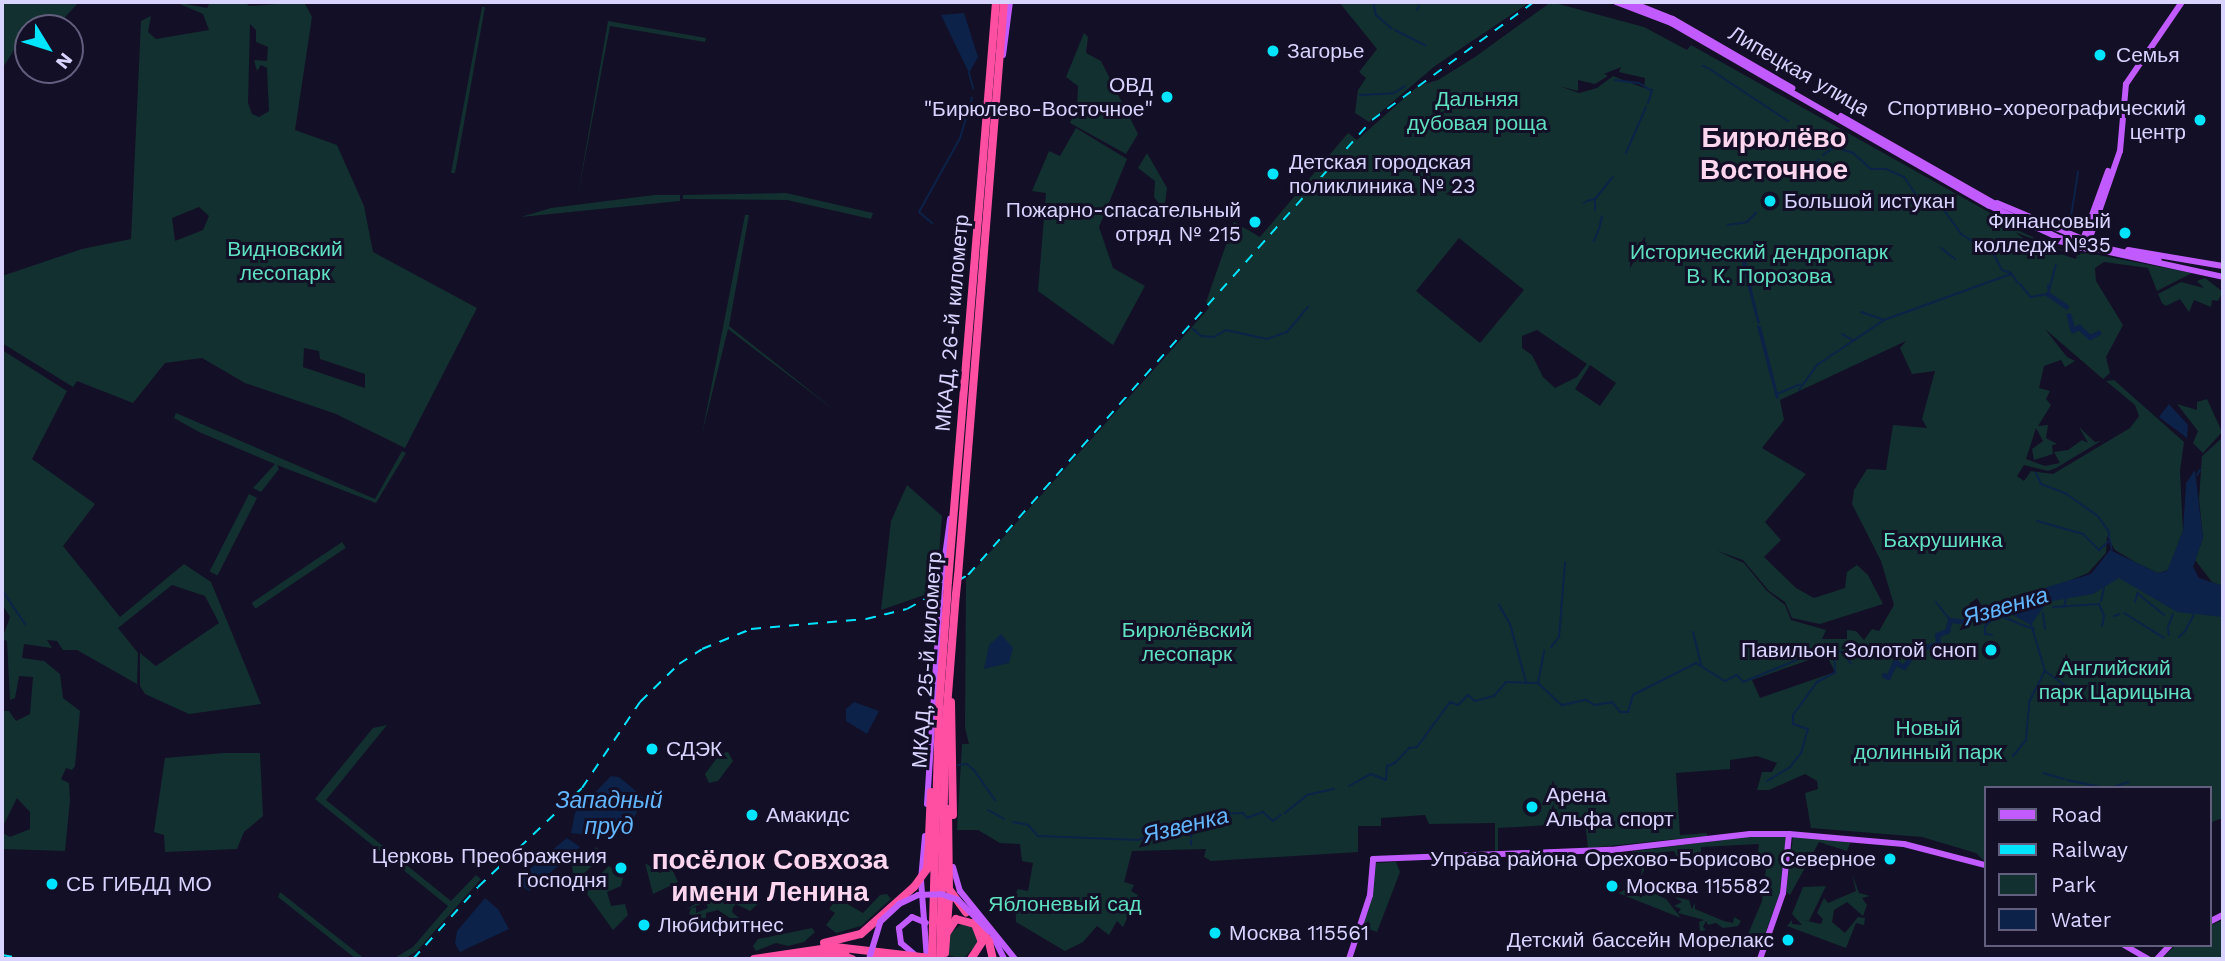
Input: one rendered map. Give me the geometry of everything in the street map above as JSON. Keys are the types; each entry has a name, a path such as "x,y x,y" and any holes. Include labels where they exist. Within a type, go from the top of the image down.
{"highway":[{"path":"990,2 993,30"},
{"path":"987,156 996,2"},
{"path":"987,156 999,71 1004,2"},
{"name":"МКАД, 26-й километр","path":"960,493 958,466 987,156"},
{"name":"МКАД, 26-й километр","path":"960,493 987,156"},
{"name":"МКАД, 25-й километр","path":"949,678 958,576 960,493"},
{"name":"МКАД, 25-й километр","path":"932,834 943,601 960,493"},
{"path":"940,959 949,678"},
{"path":"949,678 953,867 950,888"},
{"path":"945,761 949,885 959,905 986,934 993,959"},
{"path":"754,959 858,935 914,887 927,869 932,834"},
{"path":"787,952 846,947 926,958 932,834"},
{"path":"945,959 949,899"},
{"path":"946,934 956,919 975,924 982,942 971,959"},
{"path":"801,959 826,956 897,959"},
{"path":"826,956 852,959"}],"main road":[{"path":"999,71 1010,2"},
{"name":"Липецкая улица","path":"1616,2 1677,27 1990,203 2060,237 2223,271"},
{"name":"Липецкая улица","path":"1630,2 1684,25 1990,203"},
{"path":"2083,249 2120,151 2126,84 2180,2"},
{"path":"1990,203 2086,240 2223,271"},
{"path":"1990,203 2039,234 2083,249 2223,271"},
{"path":"945,584 958,466"},
{"path":"927,925 912,918 898,931 903,947 926,958 927,925 921,880 931,717 943,601"},
{"path":"1349,959 1370,895 1373,859 1617,850 1750,834 1789,834 1904,844 1983,864"},
{"path":"1760,959 1783,893 1789,834"},
{"path":"953,867 960,891 1015,959"},
{"path":"869,959 880,922 899,904 918,895 941,894 958,900 990,932 1003,959"},
{"path":"2127,947 2148,959"}],"green space":[{"path":"2,2 79,2 68,14 14,14 14,50 2,69"},
{"name":"Видновский лесопарк","path":"175,2 207,8 210,2 245,2 249,6 304,2 312,17 295,130 337,145 364,206 373,252 477,308 405,448 336,414 245,383 202,358 165,363 133,403 77,381 73,387 2,343 2,276 82,249 131,239 141,21 151,16 148,32 156,39 209,30 203,14","holes":["250,24 256,30 256,42 268,47 267,61 254,60 257,71 261,65 267,68 269,111 259,117 252,114 248,103","199,207 209,216 203,230 175,241 172,218","304,348 319,351 320,359 365,374 365,388 303,367"]},
{"path":"1339,2 1530,2 1435,66 1369,122 1355,113 1358,90 1366,78 1359,72 1377,49"},
{"path":"1551,2 1644,27 1687,50 1691,45 2008,223 2014,231 2015,229 2075,256 2015,232 2031,244 2076,259 2077,254 2088,253 2192,273 2157,291 2148,268 2104,262 2095,268 2096,281 2123,325 2106,357 2110,373 2103,379 2045,329 2067,357 2075,361 2065,367 2061,360 2044,366 2039,388 2050,391 2046,399 2051,405 2038,426 2048,425 2046,438 2057,444 2052,445 2053,454 2034,460 2032,449 2043,441 2036,428 2026,459 2045,466 2060,463 2054,452 2068,450 2082,440 2088,443 2079,427 2095,442 2101,441 2056,468 2048,471 2024,465 2017,476 2024,481 2031,471 2053,474 2130,428 2139,416 2135,405 2106,381 2114,380 2184,442 2180,471 2183,531 2168,570 2158,573 2135,562 2115,550 2107,536 2106,553 2088,573 2024,599 2011,598 1982,607 1977,598 1969,604 1981,614 2029,604 2108,571 2223,603 2223,818 2211,822 2211,786 1983,786 1983,860 1976,853 1922,837 1811,828 1805,793 1818,789 1817,781 1805,774 1769,790 1757,790 1762,772 1772,772 1777,763 1757,756 1730,760 1730,769 1676,773 1680,835 1707,833 1707,836 1588,848 1585,823 1498,828 1498,851 1495,851 1495,823 1429,824 1425,815 1381,818 1381,826 1358,826 1358,852 1211,861 1204,857 1206,849 1132,851 1124,882 1134,885 1131,891 1138,895 1123,927 1117,921 1109,935 1097,926 1083,942 1065,951 1016,922 1015,894 1018,889 1028,891 1033,863 1022,861 1020,844 1000,843 978,830 957,830 962,744 969,744 965,728 966,579 1209,308 1206,302 1234,222 1260,237 1348,133 1357,140 1418,86 1438,80","holes":["1621,67 1619,72 1645,78 1644,88 1613,76 1597,88 1579,93 1559,86 1578,91 1578,80 1595,84 1608,76 1604,74","1459,238 1524,290 1480,343 1416,291","1537,330 1587,364 1577,377 1555,388 1543,377 1532,355 1522,348 1522,336","1906,341 1900,348 1912,374 1935,371 1922,419 1927,428 1893,425 1886,470 1867,469 1854,490 1852,504 1881,561 1894,605 1879,631 1872,629 1864,640 1856,631 1847,630 1847,639 1822,639 1826,630 1791,620 1785,605 1767,591 1744,563 1717,551 1743,560 1769,591 1785,602 1792,618 1820,624 1883,604 1868,575 1857,565 1847,572 1845,588 1814,598 1796,588 1764,557 1781,540 1765,522 1806,474 1762,448 1784,420 1780,400","1590,365 1616,383 1600,406 1575,389","1826,654 1835,672 1760,698 1752,680"]},
{"path":"482,7 485,7 455,173 451,173"},
{"path":"608,21 706,38 705,42 610,26 577,200"},
{"path":"1084,33 1088,37 1086,53 1101,61 1138,134 1126,154 1070,123 1077,107 1078,86 1066,77"},
{"path":"1076,128 1127,159 1099,227 1113,268 1145,286 1113,345 1038,291 1046,193 1032,191 1049,151 1060,156"},
{"path":"1147,153 1167,188 1164,211 1154,197 1155,181 1138,168"},
{"path":"786,193 873,213 871,219 787,200 683,199 683,195"},
{"path":"654,195 680,195 680,201 521,217 551,208"},
{"path":"745,215 749,215 729,326 838,413 728,329 702,434"},
{"path":"2205,278 2223,292 2218,301 2212,300 2211,307 2194,300 2189,312 2180,299 2166,306 2162,303 2158,294 2181,282 2204,288 2197,281"},
{"path":"2,350 67,391 32,459 95,504 63,546 120,617 184,564 211,582 261,704 189,714 145,694 140,686 140,653 156,666 219,623 205,596 172,585 118,628 138,653 137,684 77,650 63,650 57,641 47,640 52,648 24,644 22,658 44,661 60,674 63,698 80,711 75,766 72,770 66,768 61,779 69,783 70,800 65,851 2,849 2,711 9,711 16,721 30,714 33,677 19,676 15,698 10,700 7,641 2,639 10,617 2,604","holes":["17,798 30,812 30,829 10,837 3,833 3,826"]},
{"path":"2207,399 2222,432 2203,453 2193,443 2198,431 2177,404 2197,410 2197,402"},
{"path":"176,413 375,499 402,451 406,453 376,503 277,465 279,469 261,492 253,488 275,464 199,432 174,418"},
{"path":"2222,438 2223,586 2212,582 2195,560 2203,538 2199,499 2202,456"},
{"path":"907,485 942,516 936,591 881,610 891,521"},
{"path":"249,494 257,498 218,576 210,572"},
{"path":"342,542 346,548 256,609 252,603"},
{"path":"387,725 326,800 451,901 476,875 481,879 417,951 404,959 393,959 413,947 448,906 315,799 373,728"},
{"path":"728,752 733,761 718,781 709,783 705,774 720,754"},
{"path":"260,753 263,816 244,832 237,849 165,852 164,835 154,832 165,758"},
{"path":"1751,836 1786,836 1780,892 1761,946 1746,939 1762,901 1766,869 1757,864 1759,844 1701,847 1701,853 1679,854 1678,859 1674,851 1656,853 1658,857 1650,859 1641,876 1643,857 1630,852"},
{"path":"1793,836 1851,841 1847,851 1819,842 1790,895 1786,892"},
{"path":"597,847 601,858 583,874 573,874 572,865"},
{"path":"1396,862 1400,872 1377,932 1363,927 1376,863"},
{"path":"645,863 660,873 671,867 678,882 653,894"},
{"path":"609,866 623,878 621,886 607,892 611,906 625,904 628,915 613,930 587,894 591,883"},
{"path":"1852,874 1859,893 1870,896 1862,898 1867,905 1863,916 1847,902 1834,910 1832,922 1845,933 1858,917 1865,918 1864,925 1856,923 1846,948 1787,926 1792,920 1792,924 1802,925 1792,914 1803,887 1826,886 1809,921 1799,919 1821,924 1823,919 1817,913 1824,898 1828,903 1856,891"},
{"path":"728,883 760,902 750,911 736,904 733,907 732,912 747,925 740,925 718,910 706,913 706,922 689,914 691,908 696,907 696,913 708,908 706,902 685,910 710,895 706,887 724,891"},
{"path":"1628,883 1644,885 1632,889 1641,898 1645,889 1666,899 1681,918 1618,893 1627,889"},
{"path":"280,892 365,959 356,959 278,897"},
{"path":"887,894 891,899 861,926 836,933 826,925 835,913 829,909 837,898 863,913 880,895"},
{"path":"1675,897 1689,900 1692,909 1695,903 1695,909 1724,921 1733,923 1734,917 1741,921 1738,926 1723,928 1716,923 1708,925 1706,921 1703,927 1706,930 1700,931 1699,922 1704,920 1678,913 1681,909 1674,906 1682,902"},
{"path":"2223,920 2223,959 2161,959 2174,947 2211,947 2211,925"},
{"path":"964,922 976,930 979,942 963,959 947,955 947,936"},
{"path":"812,928 815,932 804,942 788,946 776,943 756,951 753,946 758,939"}],"water":[{"path":"964,13 978,57 969,73 941,15"},
{"path":"2169,404 2188,425 2187,438 2159,417"},
{"path":"2195,470 2203,538 2193,567 2199,578 2223,586 2223,617 2177,612 2119,578 2093,594 2047,602 2031,625 2007,612 1982,615 1992,603 2027,600 2047,587 2091,574 2110,550 2158,573 2167,571 2183,531 2186,483"},
{"path":"1001,634 1013,648 1009,663 984,669 989,645"},
{"path":"854,702 879,711 867,734 846,721 846,709"},
{"name":"Западный пруд","path":"611,776 619,777 643,797 633,821 612,838 571,833 575,813"},
{"path":"567,838 580,847 529,891 516,881 544,857 550,857 551,851"},
{"path":"485,898 498,909 509,929 460,952 455,944 457,931"}],"waterway":[{"path":"1373,2 1376,15 1392,29"},
{"path":"1417,10 1419,6"},
{"path":"1395,30 1425,45"},
{"path":"1708,68 1788,121"},
{"path":"969,73 973,88"},
{"path":"1615,80 1639,83 1650,90"},
{"path":"1360,95 1394,93 1405,86"},
{"path":"1648,103 1652,90"},
{"path":"932,223 919,212 960,138 972,98"},
{"path":"1626,153 1646,107"},
{"path":"1821,143 1853,153 1871,169 1886,169 1904,177 1922,204 1933,202 1941,206 1961,234 1994,255 2002,270 2011,273 2018,283"},
{"path":"1823,155 1833,148"},
{"path":"1812,168 1819,159"},
{"path":"2070,223 2078,172"},
{"path":"1587,201 1595,199 1613,177"},
{"path":"1595,201 1595,210"},
{"path":"1735,224 1747,222 1756,213"},
{"path":"1599,229 1602,216"},
{"path":"1728,225 1733,224"},
{"path":"1594,241 1598,231"},
{"path":"1941,248 1955,259"},
{"path":"1742,250 1748,276"},
{"path":"1740,251 1747,277"},
{"path":"2020,284 2031,297 2048,294 2056,265"},
{"path":"1799,390 1817,365 1884,320 2011,274"},
{"path":"1748,278 1759,323"},
{"path":"1747,279 1758,322"},
{"path":"2048,285 2049,293"},
{"path":"2048,294 2066,306"},
{"path":"1193,329 1201,336 1214,337 1226,330 1267,339 1287,332 1308,307"},
{"path":"1861,312 1884,320"},
{"path":"2069,315 2073,330 2079,327 2090,337 2098,333"},
{"path":"1758,326 1777,398"},
{"path":"1760,327 1778,398"},
{"path":"1842,334 1853,340"},
{"path":"1777,394 1800,384"},
{"path":"2197,475 2200,470"},
{"path":"2036,473 2041,484 2065,493 2097,515 2108,530 2112,550"},
{"path":"2037,521 2083,534 2099,550 2109,541"},
{"path":"1551,647 1559,637 1565,562"},
{"path":"2101,601 2104,588"},
{"path":"2,590 25,624"},
{"path":"2135,602 2138,592"},
{"path":"2137,593 2164,615"},
{"path":"2064,607 2066,599"},
{"path":"1936,602 1950,620"},
{"path":"2053,607 2099,604 2104,616 2102,626"},
{"path":"1499,605 1510,624 1526,682"},
{"name":"Язвенка","path":"1884,675 1888,677 1895,662 1904,667 1916,649 1938,644 1937,635 1947,631 1950,620 1969,622 1970,615 1987,612"},
{"path":"2043,613 2045,629"},
{"path":"2124,613 2164,638"},
{"path":"2114,616 2120,614"},
{"path":"2168,627 2173,614"},
{"path":"2185,631 2194,615"},
{"path":"1992,635 1985,634 1985,626 1992,620 2003,617 2018,623"},
{"path":"2019,624 2034,629"},
{"path":"2013,756 2026,740 2029,702 2045,671 2031,624"},
{"path":"2168,629 2169,635"},
{"path":"2179,637 2185,631"},
{"path":"1693,632 1701,665"},
{"path":"1538,683 1544,651"},
{"name":"Язвенка","path":"1349,786 1371,774 1386,780 1387,766 1395,763 1409,748 1417,747 1450,702 1458,705 1468,695 1475,701 1494,696 1506,682 1538,683 1562,705 1586,700 1594,705 1612,702 1620,712 1628,712 1633,695 1696,663 1725,681 1737,675 1743,682 1819,651 1843,652 1851,664"},
{"path":"1767,781 1790,767 1801,753 1808,729 1793,724 1793,715 1817,682 1835,673 1834,651"},
{"path":"2045,671 2081,697"},
{"name":"Язвенка","path":"958,765 967,764 974,770 995,800"},
{"path":"2043,773 2064,779"},
{"path":"2067,780 2095,786"},
{"path":"2116,786 2128,782"},
{"name":"Язвенка","path":"1285,813 1307,795 1334,789"},
{"path":"988,810 1004,819"},
{"name":"Язвенка","path":"1040,836 1138,840 1170,827 1192,825 1214,814 1243,813 1247,818 1263,812 1273,821 1281,815"},
{"name":"Язвенка","path":"1013,822 1028,825 1038,836"},
{"path":"1191,837 1192,825"},
{"path":"1191,840 1191,845"}],"railway":[{"path":"413,959 478,887 582,788 640,702 679,664 702,649 751,629 866,619 907,609 968,575 1372,120 1534,2"},
{"path":"2,955 24,959"}],"place":[{"name":"Загорье","path":"1273,51"},
{"name":"Семья","path":"2100,55"},
{"name":"ОВД \"Бирюлево-Восточное\"","path":"1167,97"},
{"name":"Спортивно-хореографический центр","path":"2200,120"},
{"name":"Детская городская поликлиника № 23","path":"1273,174"},
{"name":"Большой истукан","path":"1770,201"},
{"name":"Пожарно-спасательный отряд № 215","path":"1255,222"},
{"name":"Финансовый колледж №35","path":"2125,233"},
{"name":"Павильон Золотой сноп","path":"1991,650"},
{"name":"СДЭК","path":"652,749"},
{"name":"Арена Альфа спорт","path":"1532,807"},
{"name":"Амакидс","path":"752,815"},
{"name":"Управа района Орехово-Борисово Северное","path":"1890,859"},
{"name":"Церковь Преображения Господня","path":"621,868"},
{"name":"СБ ГИБДД МО","path":"52,884"},
{"name":"Москва 115582","path":"1612,886"},
{"name":"Любифитнес","path":"644,925"},
{"name":"Москва 115561","path":"1215,933"},
{"name":"Детский бассейн Морелакс","path":"1788,940"}],"district":[{"name":"Бирюлёво Восточное","path":"1774,154"},
{"name":"посёлок Совхоза имени Ленина","path":"770,876"}],"park label":[{"name":"Дальняя дубовая роща","path":"1477,111"},
{"name":"Исторический дендропарк В. К. Порозова","path":"1759,264"},
{"name":"Бахрушинка","path":"1943,540"},
{"name":"Бирюлёвский лесопарк","path":"1187,642"},
{"name":"Английский парк Царицына","path":"2115,680"},
{"name":"Новый долинный парк","path":"1928,740"},
{"name":"Яблоневый сад","path":"1065,904"}]}
